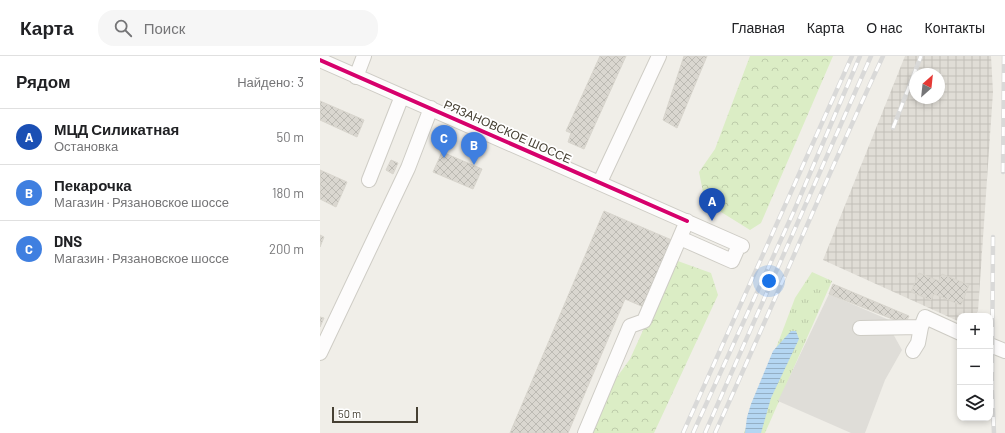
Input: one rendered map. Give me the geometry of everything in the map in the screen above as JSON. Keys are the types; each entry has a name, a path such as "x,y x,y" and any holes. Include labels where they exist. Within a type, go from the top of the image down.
{"street":[{"path":"356,77 364,56"},
{"path":"600,182 659,56"},
{"name":"РЯЗАНОВСКОЕ ШОССЕ","path":"320,60 356,77 600,182 740,245 732,262 680,238"},
{"path":"369,180 402,96"},
{"path":"320,354 408,168 431,108"},
{"path":"585,433 630,326 644,320 688,221"},
{"path":"913,351 918,343 923,322"},
{"path":"860,328 923,322 957,332"}],"shaded area":[{"path":"905,56 991,56 993,92 978,311 977,313 957,313 957,321 823,260"},
{"path":"829,294 896,323 892,332 902,350 885,380 865,433 851,433 778,401"}],"green space":[{"path":"750,56 833,56 761,223 750,230 705,202 699,172 715,149"},
{"path":"675,260 711,273 718,295 654,433 588,433 599,402 630,359"},
{"path":"812,272 832,281 765,433 744,433 795,298"}],"water":[{"path":"791,331 796,331 799,339 771,398 761,433 745,433 747,417 751,404 773,351"}],"building":[{"path":"600,56 626,56 584,149 568,142 571,133 566,131"},
{"path":"684,56 707,56 677,128 663,120"},
{"path":"320,101 364,120 357,137 320,120"},
{"path":"442,152 482,169 473,189 433,172"},
{"path":"391,160 398,163 393,174 386,170"},
{"path":"320,170 347,182 336,207 320,199"},
{"path":"604,211 674,241 646,308 625,299 568,433 510,433"},
{"path":"320,235 324,237 320,247"},
{"path":"919,273 939,281 942,274 969,285 961,305 934,294 931,300 911,292"},
{"path":"833,284 909,316 905,324 829,294"},
{"path":"320,317 324,318 320,327"}],"railway":[{"path":"683,433 852,56"},
{"path":"693,433 794,211 860,56"},
{"path":"705,433 871,56"},
{"path":"715,433 883,56"},
{"path":"893,128 921,56"},
{"path":"1003,172 1004,56"},
{"path":"993,237 992,389 994,433"}],"cycle path":[{"path":"320,60 687,221"}],"place":[{"name":"DNS","path":"444,158"},
{"name":"Пекарочка","path":"474,165"},
{"name":"МЦД Силикатная","path":"712,221"}]}
